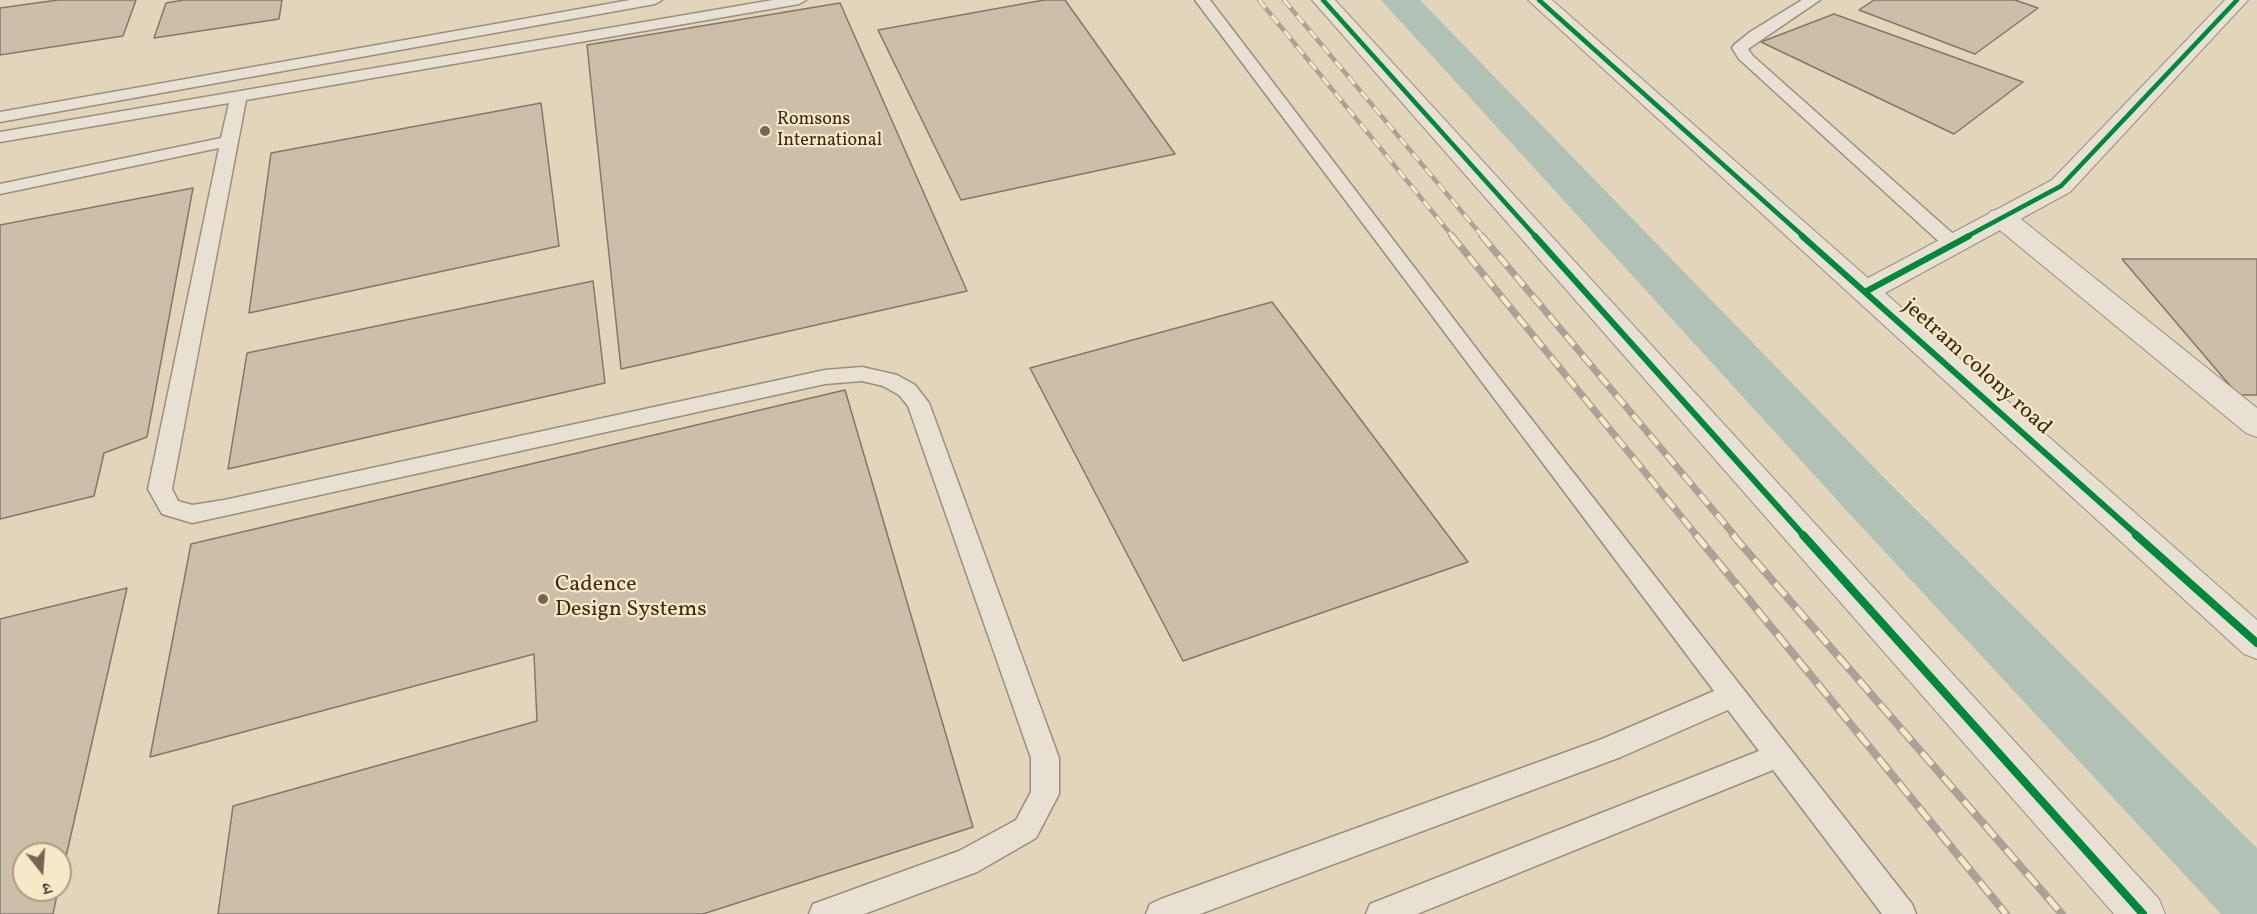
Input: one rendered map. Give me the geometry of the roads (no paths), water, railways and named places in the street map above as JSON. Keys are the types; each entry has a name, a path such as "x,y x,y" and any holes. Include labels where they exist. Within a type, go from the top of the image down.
{"street":[{"path":"1323,0 2144,914"},
{"name":"jeetram colony road","path":"1539,0 2257,643"},
{"path":"1865,292 2061,186 2237,0"},
{"path":"2001,217 2257,425"}],"lane":[{"path":"0,117 655,0"},
{"path":"0,137 799,0"},
{"path":"1202,0 1478,365 1733,695 1777,756 1901,914"},
{"path":"1813,0 1755,35 1740,48 1747,58 1953,244"},
{"path":"616,7 621,31"},
{"path":"238,97 159,489 170,508 192,514 224,509 825,377 862,374 890,380 907,390 918,403 1045,759 1045,794 1026,829 967,862 824,914"},
{"path":"0,189 230,141"},
{"path":"1161,914 1611,748 1733,695"},
{"path":"1381,914 1651,804 1777,756"}],"waterway":[{"path":"1399,0 1867,496 2257,899"}],"railway":[{"path":"1259,0 1453,237"},
{"path":"1284,0 1483,237"},
{"path":"1452,236 1697,536"},
{"path":"1482,236 1735,536"},
{"path":"1696,535 2006,914"},
{"path":"1733,535 2062,914"}],"place":[{"name":"Romsons International","path":"765,131"},
{"name":"Cadence Design Systems","path":"543,599"}]}
